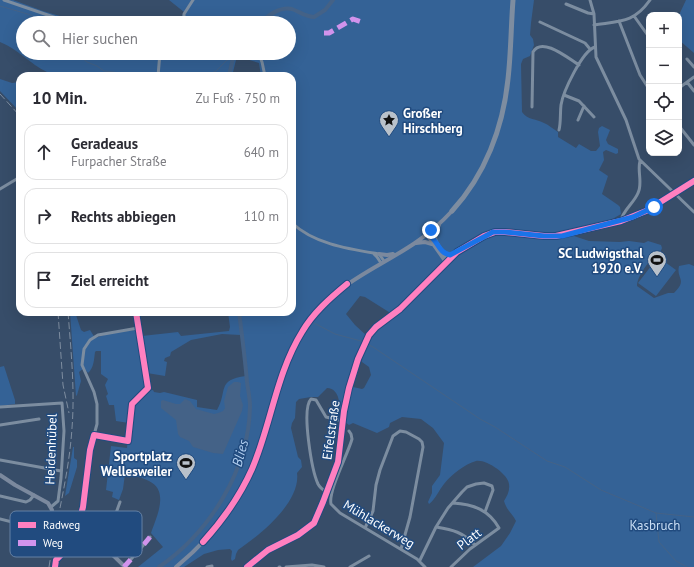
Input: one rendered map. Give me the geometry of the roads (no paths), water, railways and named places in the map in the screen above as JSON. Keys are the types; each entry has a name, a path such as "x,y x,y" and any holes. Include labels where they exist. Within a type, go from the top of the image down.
{"highway":[{"path":"452,212 476,180 489,156 497,134 504,107 508,80 513,0"}],"main road":[{"path":"176,567 196,549 224,517 237,498 260,448 287,363 304,328 319,309 337,292 356,278 413,244 452,212"},
{"path":"441,222 435,234 435,239 447,261"},
{"path":"427,234 435,239"},
{"path":"427,234 447,261"},
{"path":"413,244 426,242 434,245"},
{"path":"379,254 388,255 399,252"},
{"path":"444,254 450,255 457,252"},
{"path":"0,475 14,485 46,501 51,507 52,511"},
{"path":"172,567 196,549"},
{"path":"115,557 124,567"}],"street":[{"path":"4,0 51,16"},
{"path":"184,16 193,0"},
{"path":"590,0 594,14 595,48 598,62 629,126 635,150 640,161 694,212"},
{"path":"594,25 619,21 634,16 642,10 650,0"},
{"path":"566,4 588,14 594,14"},
{"path":"634,16 646,33"},
{"path":"619,21 640,75 646,84"},
{"path":"540,22 585,43 590,49"},
{"path":"532,107 533,52 535,48 548,46 579,64"},
{"path":"559,130 561,105 564,95 579,64 590,49 595,48"},
{"path":"687,59 694,68"},
{"path":"158,72 159,60"},
{"path":"261,60 264,72"},
{"path":"682,86 694,77"},
{"path":"687,82 694,91"},
{"path":"564,95 578,101 594,117"},
{"path":"578,120 584,106"},
{"path":"682,130 694,144"},
{"path":"621,221 623,215 639,191 640,161"},
{"path":"0,189 16,179"},
{"name":"Eifelstraße","path":"247,567 268,550 298,535 311,526 318,516 340,455 343,421 349,388 366,340 376,326 391,317 400,309 457,252 493,232 556,236 621,221 646,211 694,181"},
{"path":"296,226 323,242 379,254 382,262"},
{"path":"372,253 382,262"},
{"path":"136,316 148,388"},
{"path":"82,511 90,450 98,416 98,404 82,365 82,354 87,343 101,334 138,328"},
{"path":"327,492 318,484 314,472 306,424 309,401 312,399 316,400 326,417 343,421"},
{"name":"Heidenhübel","path":"0,407 62,403 64,431 58,501 51,507"},
{"path":"0,425 39,419"},
{"path":"340,455 346,458 352,439 349,430"},
{"path":"365,528 373,511 378,477 392,439 397,432 403,431 419,439 422,442 423,447 410,517 401,549"},
{"path":"94,435 128,440"},
{"name":"Mühlackerweg","path":"346,458 332,493 330,502 332,506 340,513 420,560 424,567"},
{"path":"0,460 61,471"},
{"path":"420,560 436,527 448,508 452,503 462,492 467,487 476,484 492,486 493,490 485,512 472,505 452,503"},
{"path":"0,496 26,502 34,495"},
{"path":"117,511 120,502"},
{"name":"Platt","path":"451,567 475,545 499,528 485,512"},
{"path":"0,519 10,522"},
{"path":"436,527 459,532 469,538 475,545"},
{"path":"142,547 150,536"},
{"path":"350,567 369,556"},
{"path":"55,567 56,560 59,557"},
{"path":"124,567 133,557"},
{"path":"286,567 312,565 324,567"},
{"path":"207,567 212,566"}],"waterway":[{"name":"Blies","path":"268,16 279,10 288,8 314,17 325,10 333,0"},
{"path":"0,6 32,16"},
{"path":"85,60 104,71 114,72"},
{"path":"214,72 227,60"},
{"name":"Blies","path":"230,72 232,60"},
{"name":"Blies","path":"159,567 178,553 210,518 234,476 243,453 248,430 250,400 239,316"},
{"path":"314,323 335,334 361,341 373,347 480,419 547,461 565,467 601,490 656,513 694,517"},
{"path":"656,513 659,542 676,561 687,567"}],"railway":[{"path":"0,94 16,112"},
{"path":"58,316 63,385 69,413"},
{"path":"59,511 70,446 73,414 73,385 68,316"},
{"path":"49,567 51,557"}],"place":[{"name":"Großer Hirschberg","path":"389,137"},
{"name":"SC Ludwigsthal 1920 e.V.","path":"657,277"},
{"name":"Sportplatz Wellesweiler","path":"186,480"}],"park label":[{"name":"Kasbruch","path":"655,525"}]}
